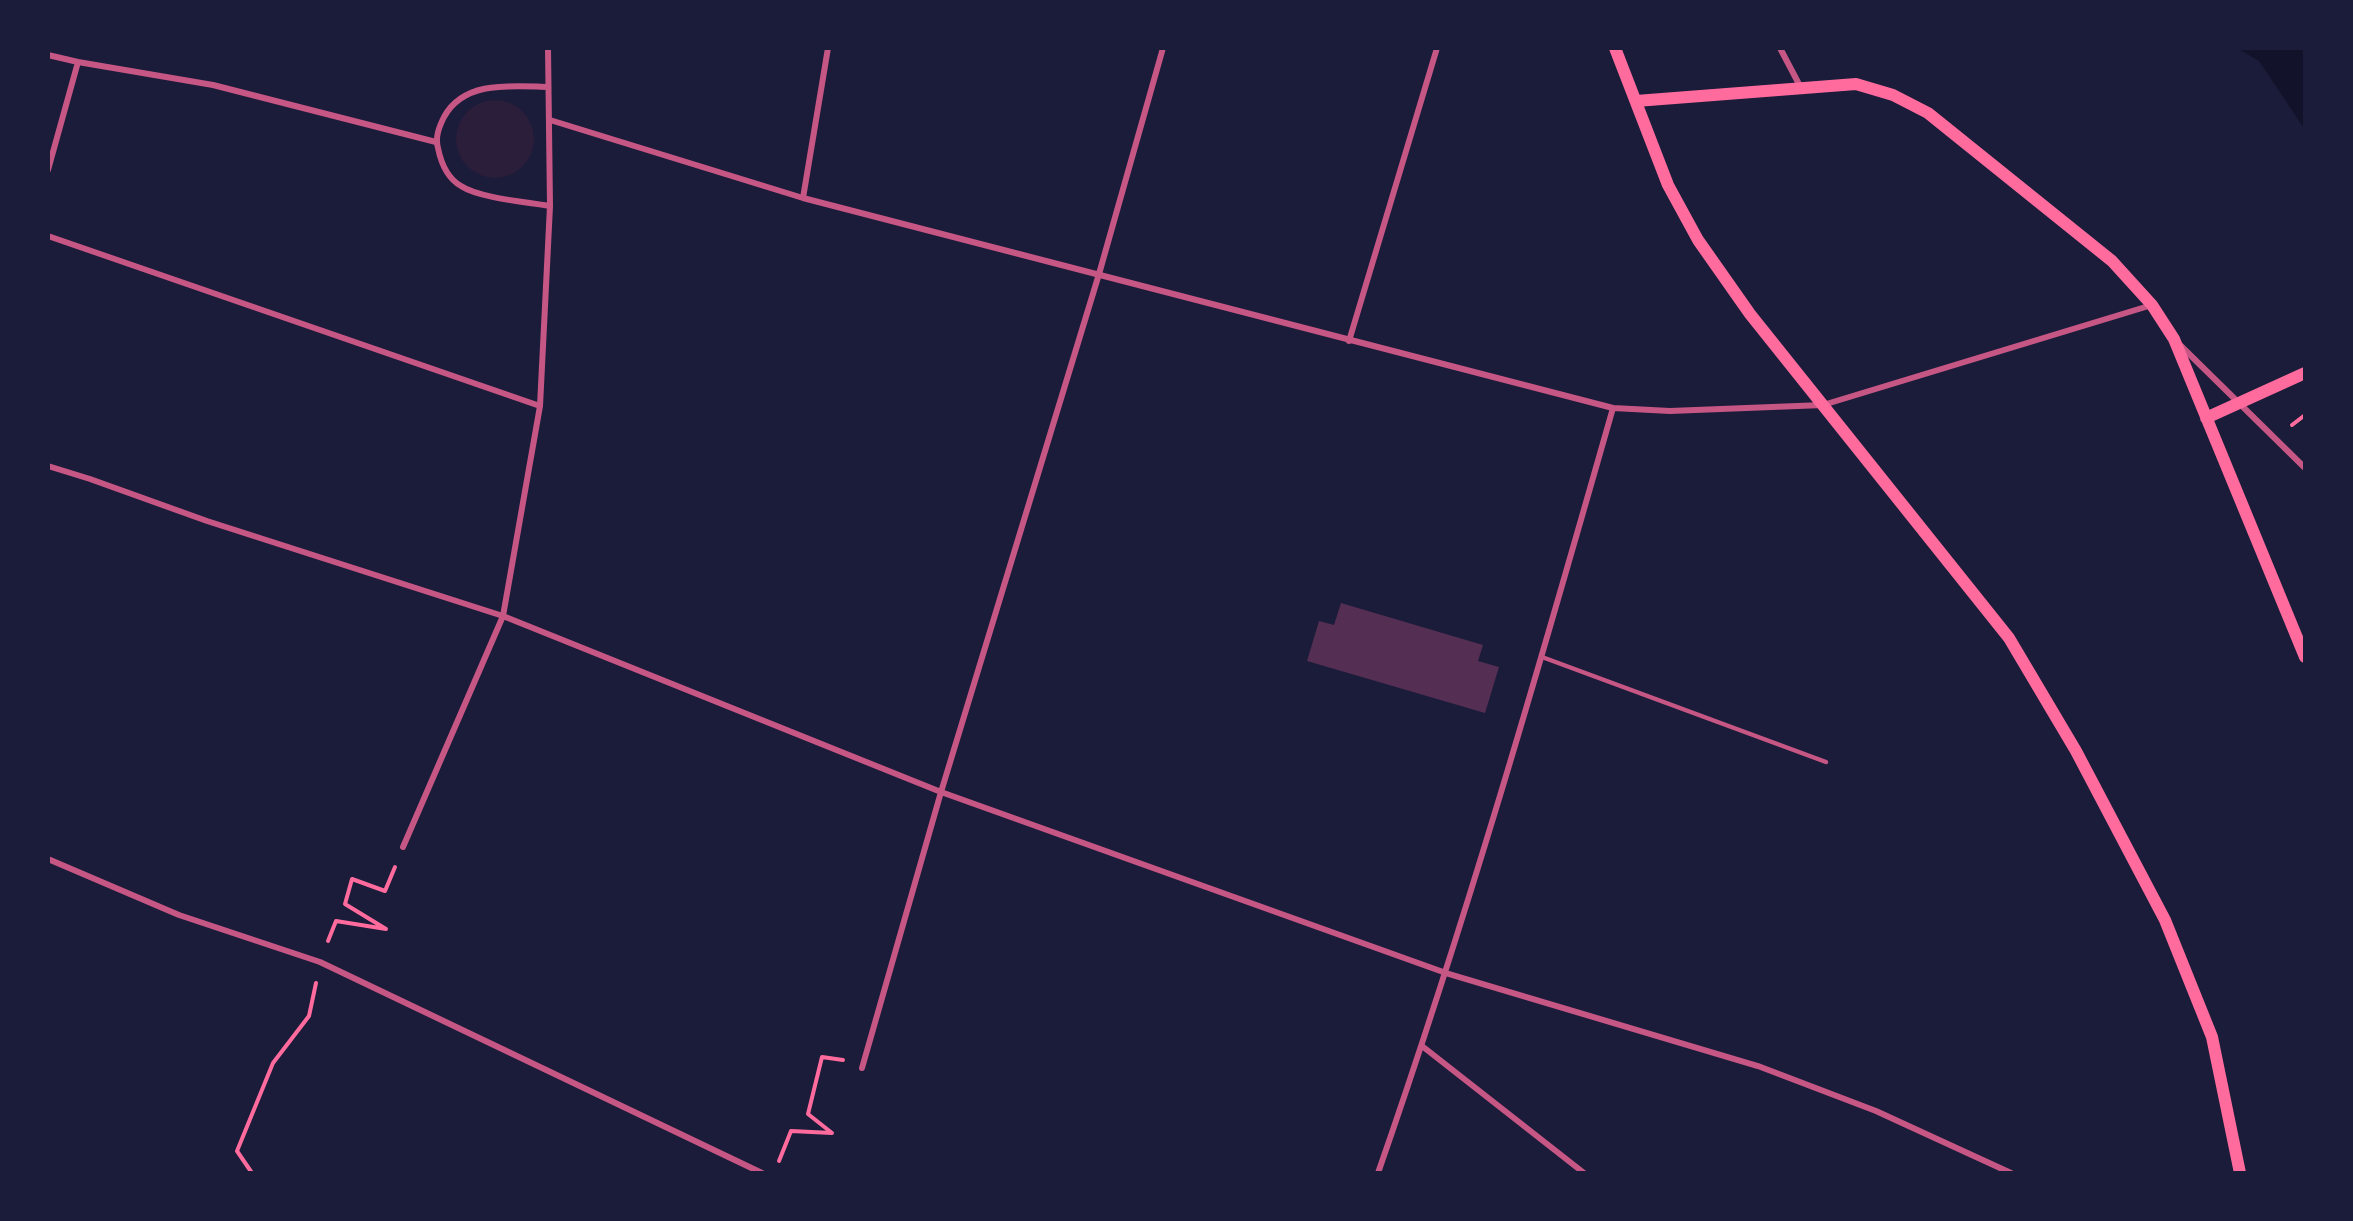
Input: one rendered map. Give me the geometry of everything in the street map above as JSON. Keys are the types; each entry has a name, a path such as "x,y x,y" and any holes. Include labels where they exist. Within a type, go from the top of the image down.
{"main road":[{"path":"1615,48 1668,185 1698,240 1750,314 2009,638 2076,751 2165,920 2212,1037 2240,1173"},
{"path":"1636,101 1856,84 1893,95 1928,113 2112,261 2152,305 2174,339 2305,657"},
{"path":"2206,418 2305,373"}],"street":[{"path":"403,847 503,616 540,406 550,206 548,48"},
{"path":"803,198 828,48"},
{"path":"862,1068 941,792 1100,274 1163,48"},
{"path":"1348,340 1437,48"},
{"path":"1780,48 1801,88"},
{"path":"48,55 213,85 436,142"},
{"path":"48,170 78,62"},
{"path":"548,87 482,88 464,96 448,111 440,126 436,142 441,161 450,177 461,187 475,192 550,206"},
{"path":"550,120 803,198 1613,408 1670,411 1823,405 2152,305"},
{"path":"48,236 540,406"},
{"path":"2174,339 2305,468"},
{"path":"1378,1173 1446,973 1542,657 1613,408"},
{"path":"48,466 90,478 207,522 503,616 941,792 1446,973 1758,1066 1876,1111 2011,1173"},
{"path":"48,859 178,915 320,962 762,1173"},
{"path":"1422,1046 1584,1173"}],"lane":[{"path":"1542,657 1826,762"}],"path":[{"path":"252,1173 237,1151 273,1063 309,1017 320,962 336,921 386,929 345,904 352,879 385,891 403,847"},
{"path":"779,1162 791,1131 832,1133 808,1114 822,1057 843,1060 862,1068"}],"shaded area":[{"path":"2237,48 2305,48 2305,130 2259,61"},
{"path":"495,100 510,103 522,112 531,124 534,139 531,154 522,166 510,175 495,178 480,175 468,166 459,154 456,139 459,124 468,112 480,103"}],"building":[{"path":"1341,603 1483,645 1478,661 1499,667 1485,713 1307,661 1319,621 1334,625"}]}
